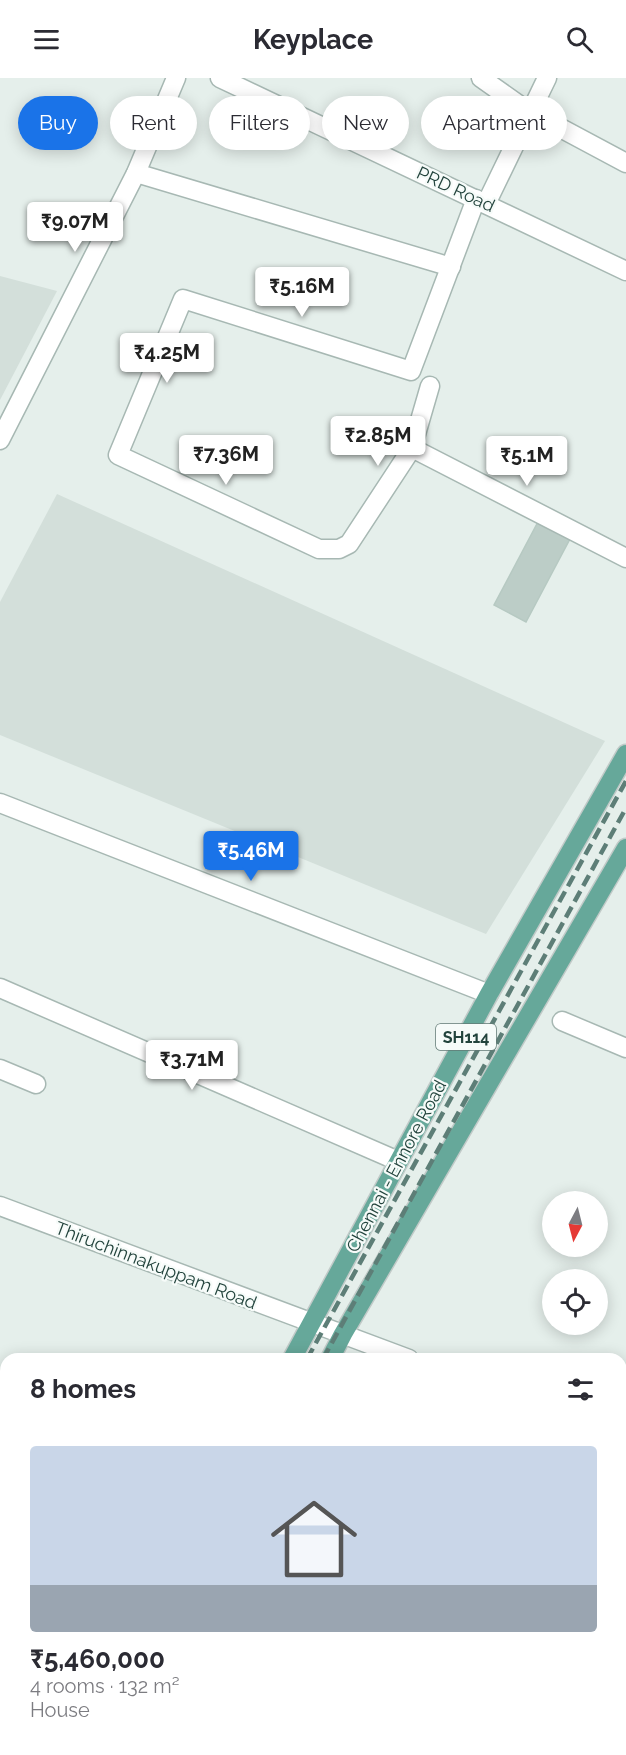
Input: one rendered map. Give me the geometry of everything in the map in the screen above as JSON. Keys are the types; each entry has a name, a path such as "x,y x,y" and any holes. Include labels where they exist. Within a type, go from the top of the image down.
{"main road":[{"name":"Chennai - Ennore Road","path":"295,1353 489,994 626,754"},
{"name":"Chennai - Ennore Road","path":"333,1353 626,848"}],"street":[{"path":"0,440 136,173 176,78"},
{"name":"PRD Road","path":"220,78 626,271"},
{"path":"481,78 507,96"},
{"path":"539,96 547,78"},
{"path":"567,131 626,163"},
{"path":"430,386 412,448 349,544 339,549 319,549 118,455 183,299 411,371 451,267 481,201 510,150"},
{"path":"136,173 451,267"},
{"path":"412,448 626,558"},
{"path":"0,803 489,994"},
{"path":"0,988 398,1161"},
{"path":"562,1021 626,1048"},
{"path":"0,1069 36,1084"},
{"name":"Thiruchinnakuppam Road","path":"0,1206 393,1353"}],"shaded area":[{"path":"0,276 57,291 0,400"},
{"path":"57,494 605,741 486,934 0,735 0,602"}],"building":[{"path":"539,520 571,537 526,622 494,605"}],"railway":[{"path":"310,1353 626,781"},
{"path":"326,1353 626,808"}]}
